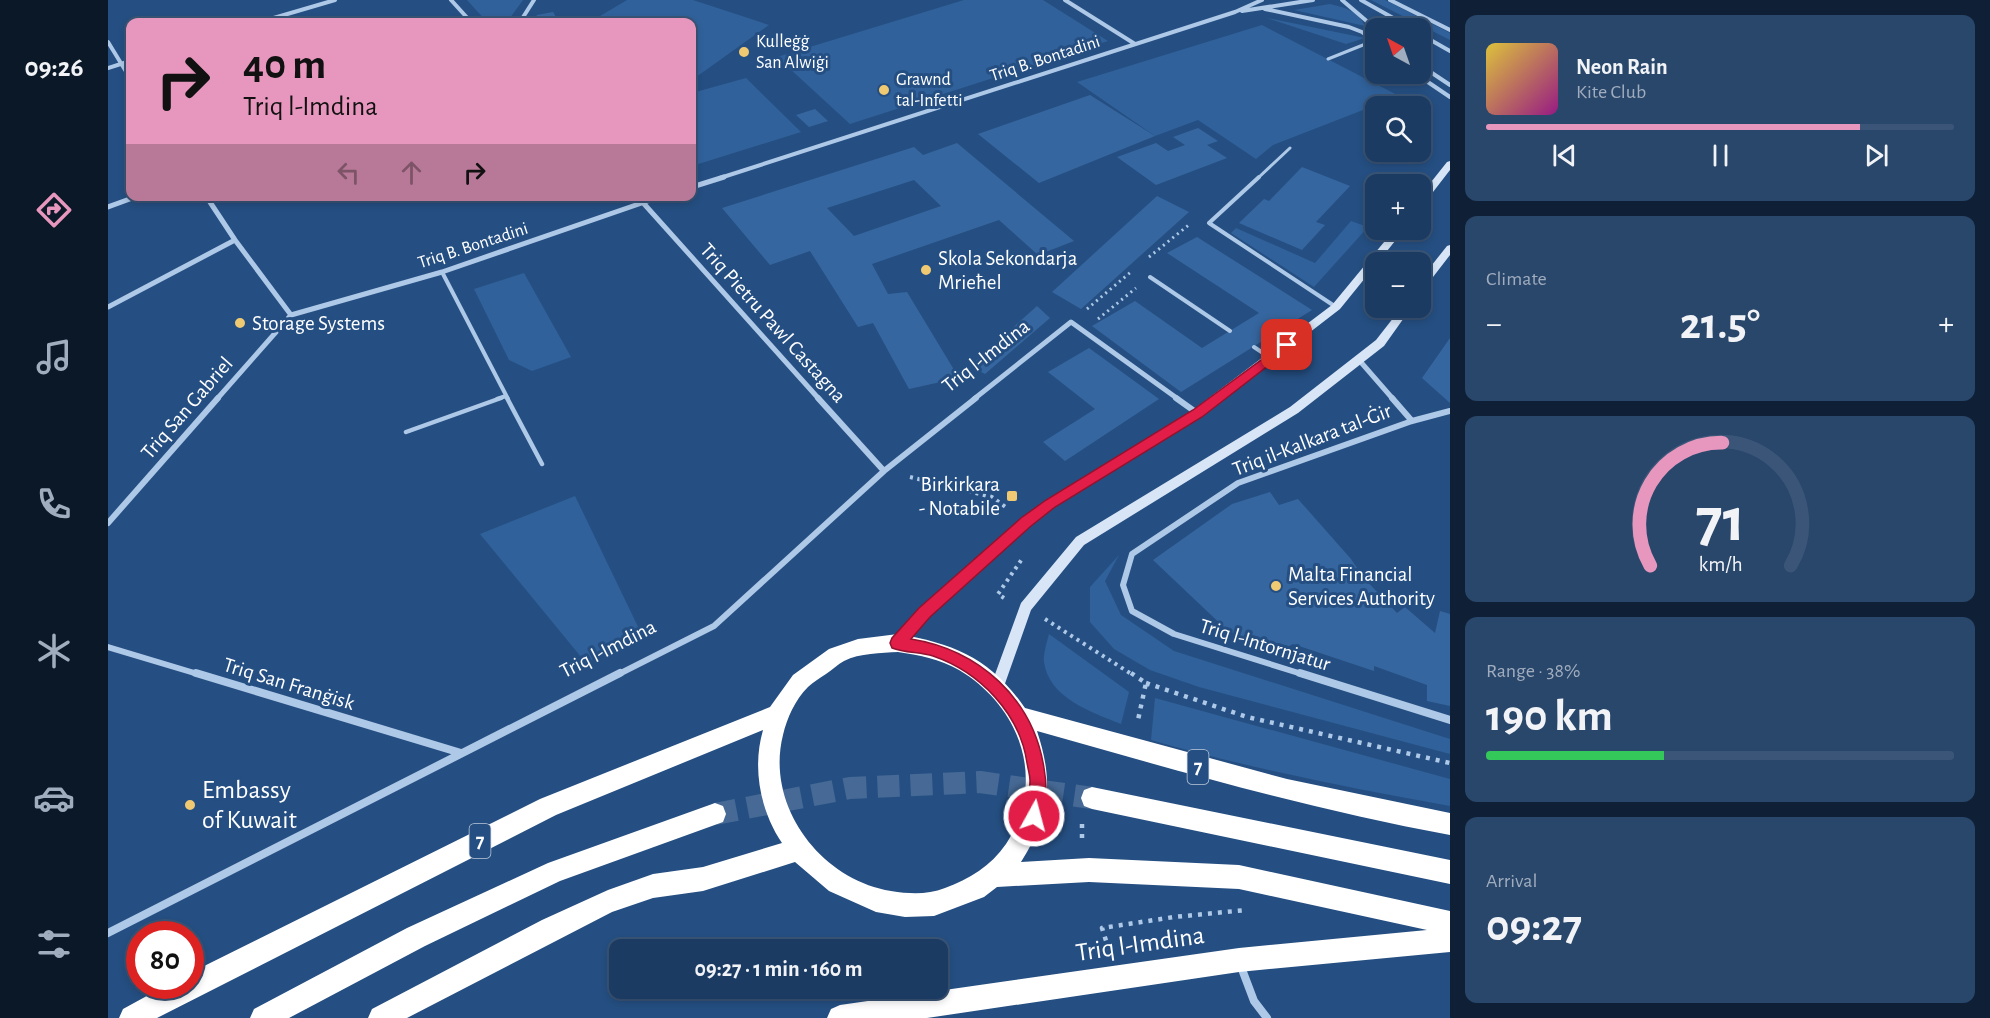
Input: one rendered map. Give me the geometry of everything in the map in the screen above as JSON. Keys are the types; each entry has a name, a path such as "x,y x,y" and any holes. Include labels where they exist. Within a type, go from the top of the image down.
{"highway":[{"path":"898,643 934,649 968,665 997,687 1020,716 1033,748 1038,782 1034,816 1020,849 997,875 967,894 932,904 895,904 858,895 825,876 798,850 773,806 766,758 783,703 811,671 837,655 867,645 898,643"},
{"name":"7","path":"132,1018 180,991 548,807 783,703"},
{"name":"7","path":"1020,716 1378,812 1450,824"},
{"path":"1092,798 1450,872"},
{"path":"263,1018 416,937 556,871 715,814"},
{"path":"381,1018 551,929 608,902 653,886 703,879 798,850"},
{"path":"997,875 1089,870 1239,877 1450,923"},
{"name":"Triq l-Imdina","path":"840,1018 1239,960 1450,940"}],"main road":[{"path":"1431,189 1450,164"},
{"path":"1435,184 1450,178"},
{"path":"898,643 924,613 1026,522 1050,504 1197,413 1336,307 1391,240"},
{"path":"1431,273 1450,248"},
{"path":"997,687 1026,607 1080,541 1294,410 1380,343 1399,318"}],"street":[{"path":"274,18 335,0"},
{"path":"451,0 467,18"},
{"path":"523,18 534,0"},
{"path":"1065,0 1135,44"},
{"name":"Triq B. Bontadini","path":"696,186 1235,12 1262,0"},
{"name":"Triq B. Bontadini","path":"1235,12 1313,0"},
{"path":"1342,0 1365,20"},
{"path":"1361,0 1393,18"},
{"path":"1390,0 1450,30"},
{"path":"1265,9 1349,27 1365,34"},
{"path":"1431,40 1450,51"},
{"path":"108,42 126,70"},
{"path":"108,68 126,62"},
{"path":"1431,72 1450,85"},
{"path":"1431,84 1450,97"},
{"path":"108,207 126,200"},
{"path":"209,201 235,240 291,315"},
{"name":"Triq B. Bontadini","path":"291,315 442,272 648,201"},
{"name":"Triq Pietru Pawl Castagna","path":"643,203 884,471"},
{"path":"108,307 235,240"},
{"name":"Triq San Gabriel","path":"108,524 291,315"},
{"name":"Triq l-Imdina","path":"108,933 714,626 884,471 1071,322 1083,331"},
{"path":"1083,331 1197,413"},
{"path":"1359,360 1412,421"},
{"name":"Triq il-Kalkara tal-Ġir","path":"1132,554 1238,483 1412,421 1450,411"},
{"name":"Triq l-Intornjatur","path":"1132,554 1123,585 1132,611 1174,634 1450,720"},
{"name":"Triq San Franġisk","path":"108,647 461,753"},
{"path":"1239,960 1254,1001 1267,1018"}],"lane":[{"path":"1328,59 1365,45"},
{"path":"1290,148 1209,223 1336,307"},
{"path":"442,272 542,464"},
{"path":"1150,277 1230,331"},
{"path":"1254,347 1270,358"},
{"path":"406,432 506,396"}],"path":[{"path":"1083,331 1150,277"},
{"path":"1026,607 1146,683 1247,717 1450,763"},
{"path":"1133,748 1146,683"},
{"path":"1118,978 1101,928 1174,916 1248,909 1239,877"}],"shaded area":[{"path":"467,0 523,0 510,18 483,18"},
{"path":"627,0 693,0 769,25 699,75 696,74 696,18 597,18"},
{"name":"Grawnd tal-Infetti","path":"964,0 1043,0 1108,41 850,124 777,57"},
{"path":"1371,0 1385,0 1420,18 1407,18"},
{"path":"1330,4 1355,14 1365,26 1294,10"},
{"path":"1267,18 1365,38 1346,44"},
{"path":"1431,23 1450,33 1450,40 1431,30"},
{"path":"1262,25 1365,78 1365,84 1376,84 1399,96 1365,96 1365,109 1273,145 1256,159 1198,120 1155,136 1077,82"},
{"path":"746,78 801,132 696,165 696,92"},
{"path":"1351,221 1365,226 1365,230 1314,287 1231,233 1236,228 1315,263"},
{"path":"524,273 571,357 532,371 509,360 474,289"},
{"path":"575,496 642,635 586,663 480,534"},
{"path":"1119,555 1105,581 1121,615 1174,651 1450,739 1450,754 1199,687 1150,670 1114,649 1090,622 1090,587"},
{"path":"1049,634 1129,692 1121,724 1085,709 1073,702 1054,685 1044,662"},
{"path":"1155,698 1450,779 1450,806 1300,777 1151,740"}],"building":[{"path":"553,12 557,18 535,18 537,15"},
{"path":"1090,95 1155,136 1039,183 978,134"},
{"path":"815,109 828,121 809,127 796,115"},
{"path":"1198,128 1218,141 1207,145 1227,158 1156,185 1117,157 1156,143 1168,151 1185,145 1173,137"},
{"path":"957,143 1074,241 1038,255 999,220 872,264 888,294 907,292 959,378 909,389 873,323 858,327 810,251 770,265 722,208 914,147 923,155","holes":["914,180 941,206 854,236 827,208"]},
{"path":"1302,167 1350,186 1316,222 1325,225 1302,250 1239,223 1264,199 1269,201"},
{"path":"1157,196 1189,212 1081,309 1052,292"},
{"path":"1197,237 1312,310 1181,392 1092,326 1135,301 1202,348 1259,313 1167,253"},
{"path":"1037,306 1050,318 985,374 970,366"},
{"path":"1450,338 1450,403 1422,378"},
{"path":"1089,348 1159,399 1065,461 1043,442 1095,409 1048,372"},
{"name":"Malta Financial Services Authority","path":"1270,492 1279,505 1298,499 1351,559 1363,577 1397,613 1405,607 1435,633 1440,611 1450,614 1450,706 1427,701 1427,685 1374,666 1374,671 1293,644 1280,651 1228,631 1153,560 1232,504"}],"tunnel":[{"path":"715,814 850,788 980,782 1092,798"}],"place":[{"name":"Kulleġġ San Alwiġi","path":"744,52"},
{"name":"Grawnd tal-Infetti","path":"884,90"},
{"name":"Skola Sekondarja Mrieħel","path":"926,270"},
{"name":"Storage Systems","path":"240,323"},
{"name":"Birkirkara - Notabile","path":"1012,496"},
{"name":"Malta Financial Services Authority","path":"1276,586"},
{"name":"Embassy of Kuwait","path":"190,805"}],"route":[{"path":"1034,816 1038,782 1033,748 1020,716 997,687 968,665 934,649 898,643 924,613 1026,522 1050,504 1197,413 1287,345"}]}
